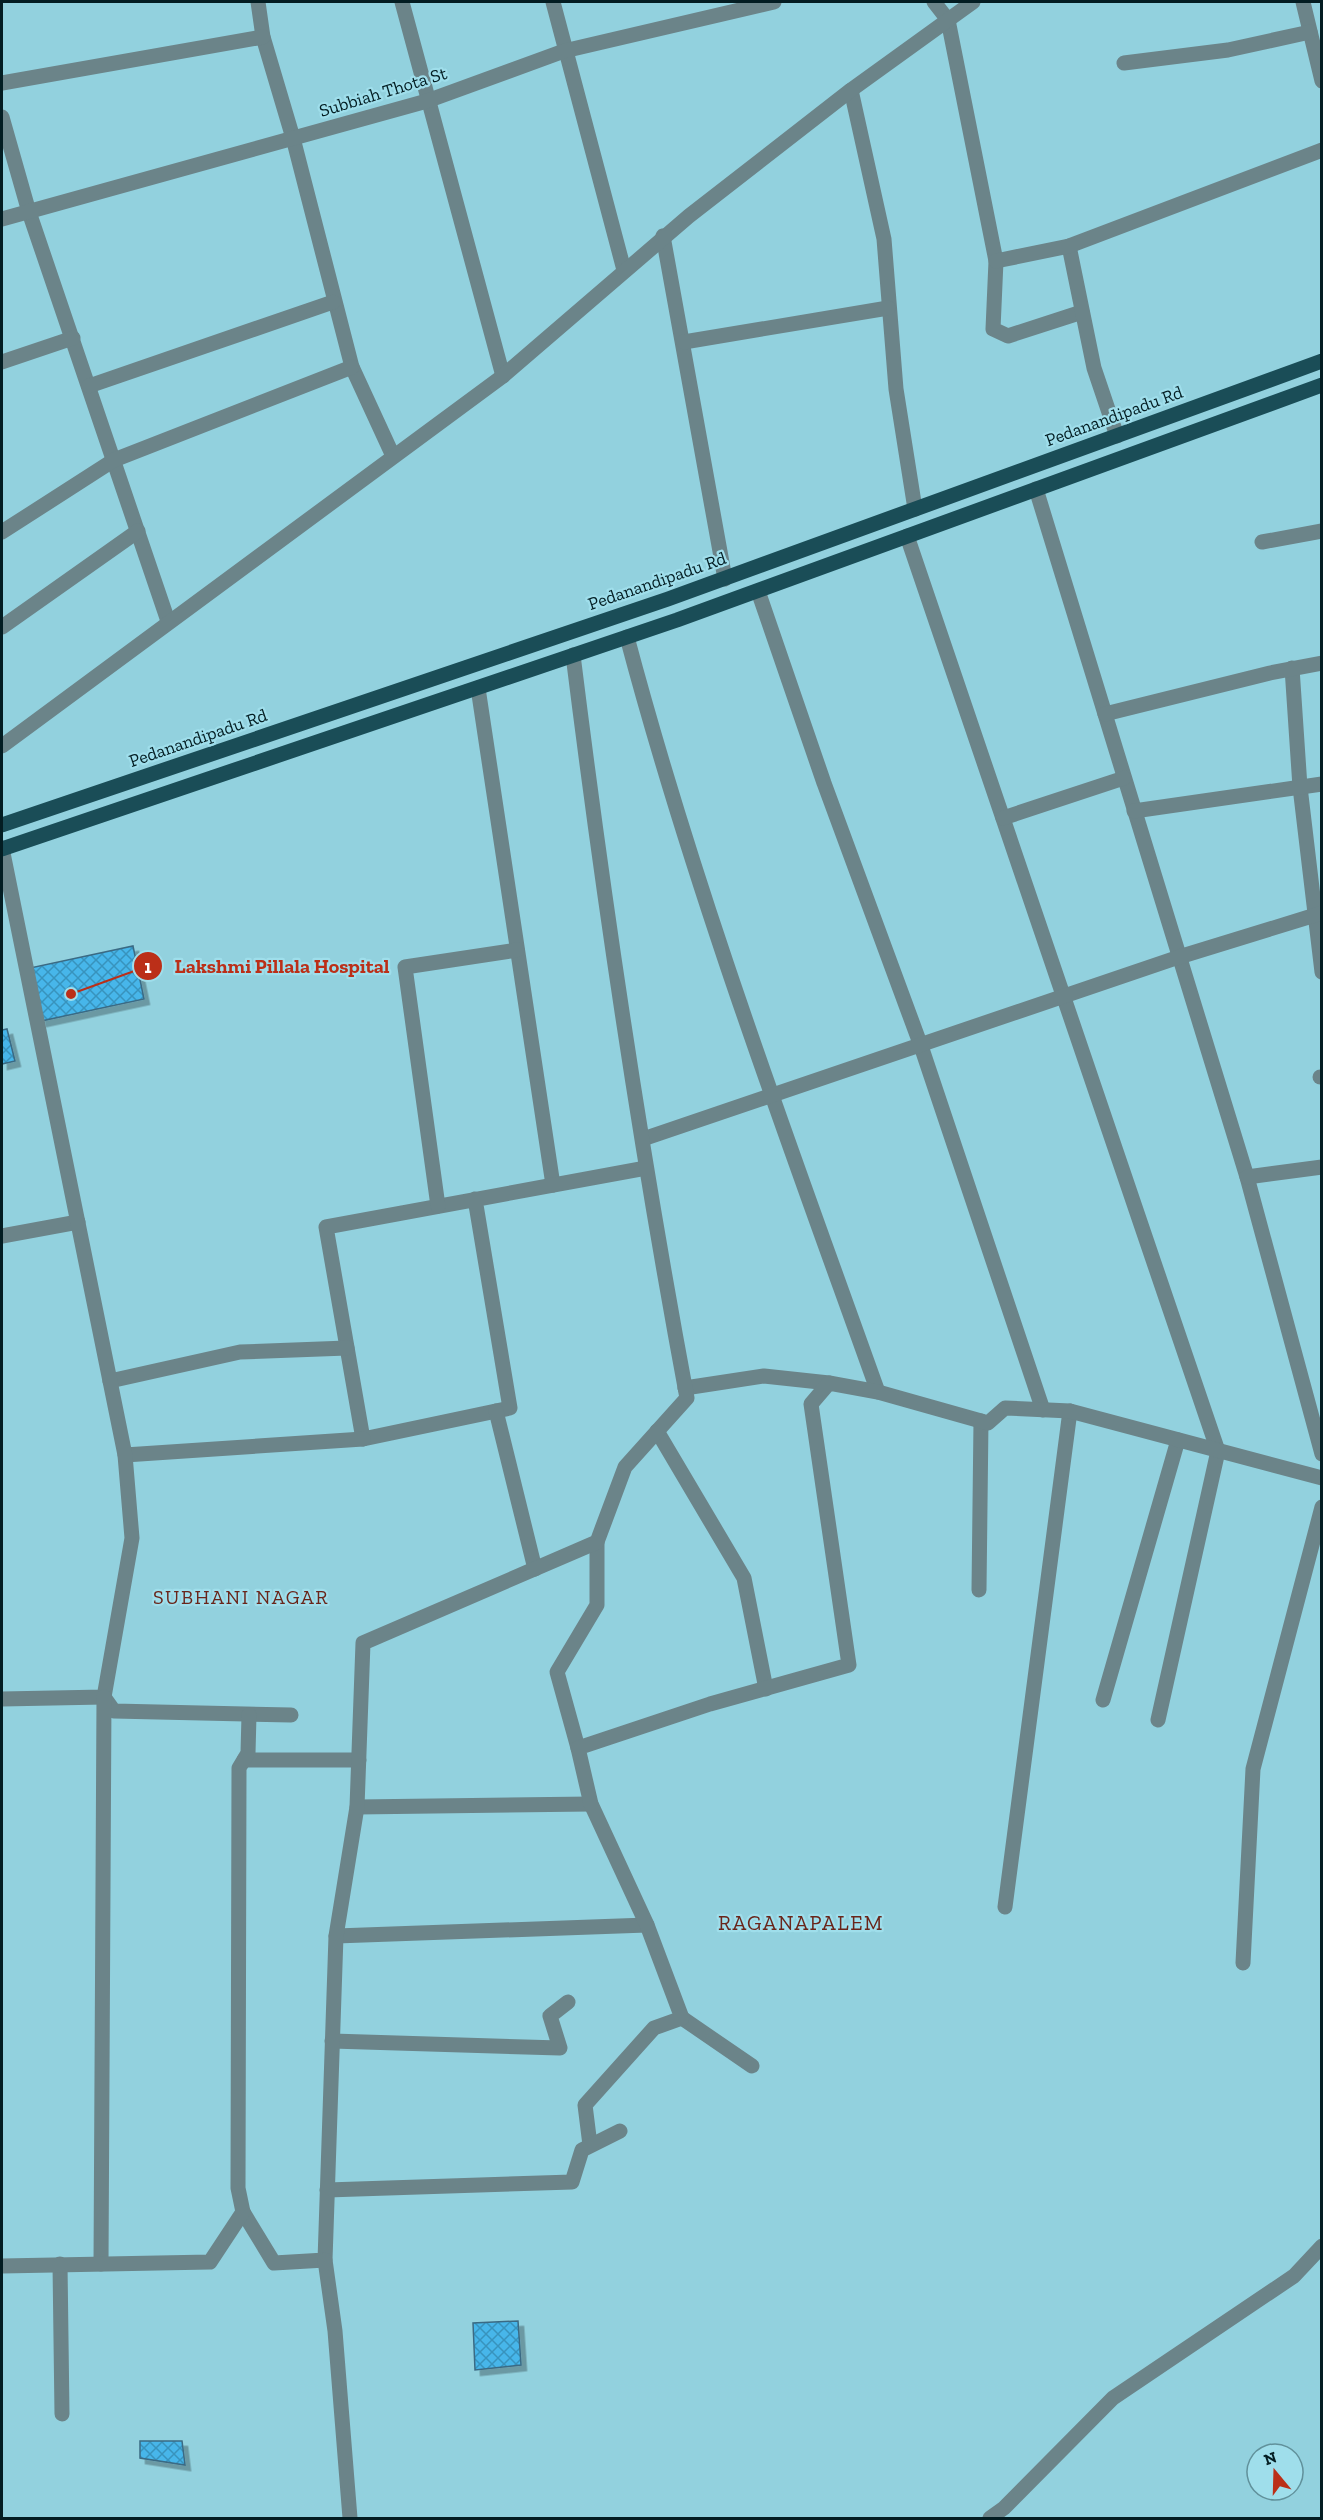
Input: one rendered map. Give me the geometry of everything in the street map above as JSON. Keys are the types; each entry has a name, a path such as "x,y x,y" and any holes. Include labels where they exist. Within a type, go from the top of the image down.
{"main road":[{"name":"Pedanandipadu Rd","path":"2,825 725,579 1322,361"},
{"path":"2,849 758,591 1322,385"}],"street":[{"path":"258,2 263,37 293,138 333,302 352,368 393,456"},
{"path":"402,2 502,376"},
{"path":"554,2 564,51 624,270"},
{"name":"Subbiah Thota St","path":"2,219 427,101 564,51 774,2"},
{"path":"934,2 948,20 996,261 993,329 1008,336 1082,312"},
{"path":"2,746 502,376 663,236 851,90 973,2"},
{"path":"1303,2 1322,81"},
{"path":"1124,63 1227,50 1310,32"},
{"path":"2,83 263,37"},
{"path":"851,90 884,239 896,389 915,509"},
{"path":"2,117 29,212 168,621"},
{"path":"996,261 1069,246 1322,150"},
{"path":"663,236 684,342 725,579"},
{"path":"1069,246 1094,368 1117,436"},
{"path":"89,386 333,302"},
{"path":"684,342 888,308"},
{"path":"2,362 72,338"},
{"path":"2,532 114,460 352,368"},
{"path":"1036,489 1247,1177 1322,1454"},
{"path":"2,627 138,531"},
{"path":"1262,542 1322,531"},
{"path":"907,536 1218,1451 1158,1720"},
{"path":"758,591 824,783 921,1046 1043,1410"},
{"path":"627,637 653,735 772,1097 878,1392"},
{"path":"573,655 600,867 646,1168 687,1398 625,1467 597,1542 597,1605 557,1672 591,1804 647,1925 682,2018 752,2066"},
{"path":"1105,714 1292,668 1322,663"},
{"path":"1292,668 1300,787 1319,914 1322,972"},
{"path":"478,688 553,1185"},
{"path":"1003,818 1124,778"},
{"path":"1134,811 1322,783"},
{"path":"2,849 125,1455 132,1538 104,1697 101,2264"},
{"path":"643,1139 1064,998 1179,957 1319,914"},
{"path":"438,1206 405,967 517,950"},
{"path":"1247,1177 1322,1167"},
{"path":"363,1439 326,1227 646,1168"},
{"path":"125,1455 363,1439 510,1408 475,1199"},
{"path":"2,1236 78,1222"},
{"path":"110,1381 240,1352 347,1348"},
{"path":"685,1388 764,1376 829,1383 878,1392 988,1423 1005,1408 1070,1411 1322,1478"},
{"path":"578,1748 849,1665 811,1404 829,1383"},
{"path":"496,1411 535,1569"},
{"path":"1005,1907 1009,1862 1070,1411"},
{"path":"979,1590 981,1421"},
{"path":"657,1431 744,1578 766,1689"},
{"path":"1103,1700 1178,1440"},
{"path":"1243,1963 1253,1768 1322,1507"},
{"path":"350,2518 335,2331 325,2260 336,1936 357,1807 363,1643 597,1542"},
{"path":"2,1699 104,1697"},
{"path":"104,1697 114,1711 291,1716"},
{"path":"249,1715 248,1753 239,1768 238,2188 243,2212 274,2263 325,2260"},
{"path":"244,1760 359,1760"},
{"path":"357,1807 591,1804"},
{"path":"336,1936 647,1925"},
{"path":"332,2041 560,2048 550,2016 568,2002"},
{"path":"590,2145 585,2105 654,2028 682,2018"},
{"path":"327,2190 572,2182 582,2150 620,2132"},
{"path":"2,2266 210,2262 243,2212"},
{"path":"990,2518 1004,2508 1113,2398 1294,2276 1322,2246"},
{"path":"60,2264 62,2414"}],"building":[{"path":"133,946 144,999 41,1021 30,968"},
{"path":"7,1029 15,1061 2,1064 2,1030"},
{"path":"518,2321 521,2365 475,2370 473,2323"},
{"path":"140,2441 182,2441 185,2465 140,2458"}],"place":[{"name":"Lakshmi Pillala Hospital","path":"71,994"}],"district":[{"name":"SUBHANI NAGAR","path":"241,1597"},
{"name":"RAGANAPALEM","path":"801,1922"}]}
